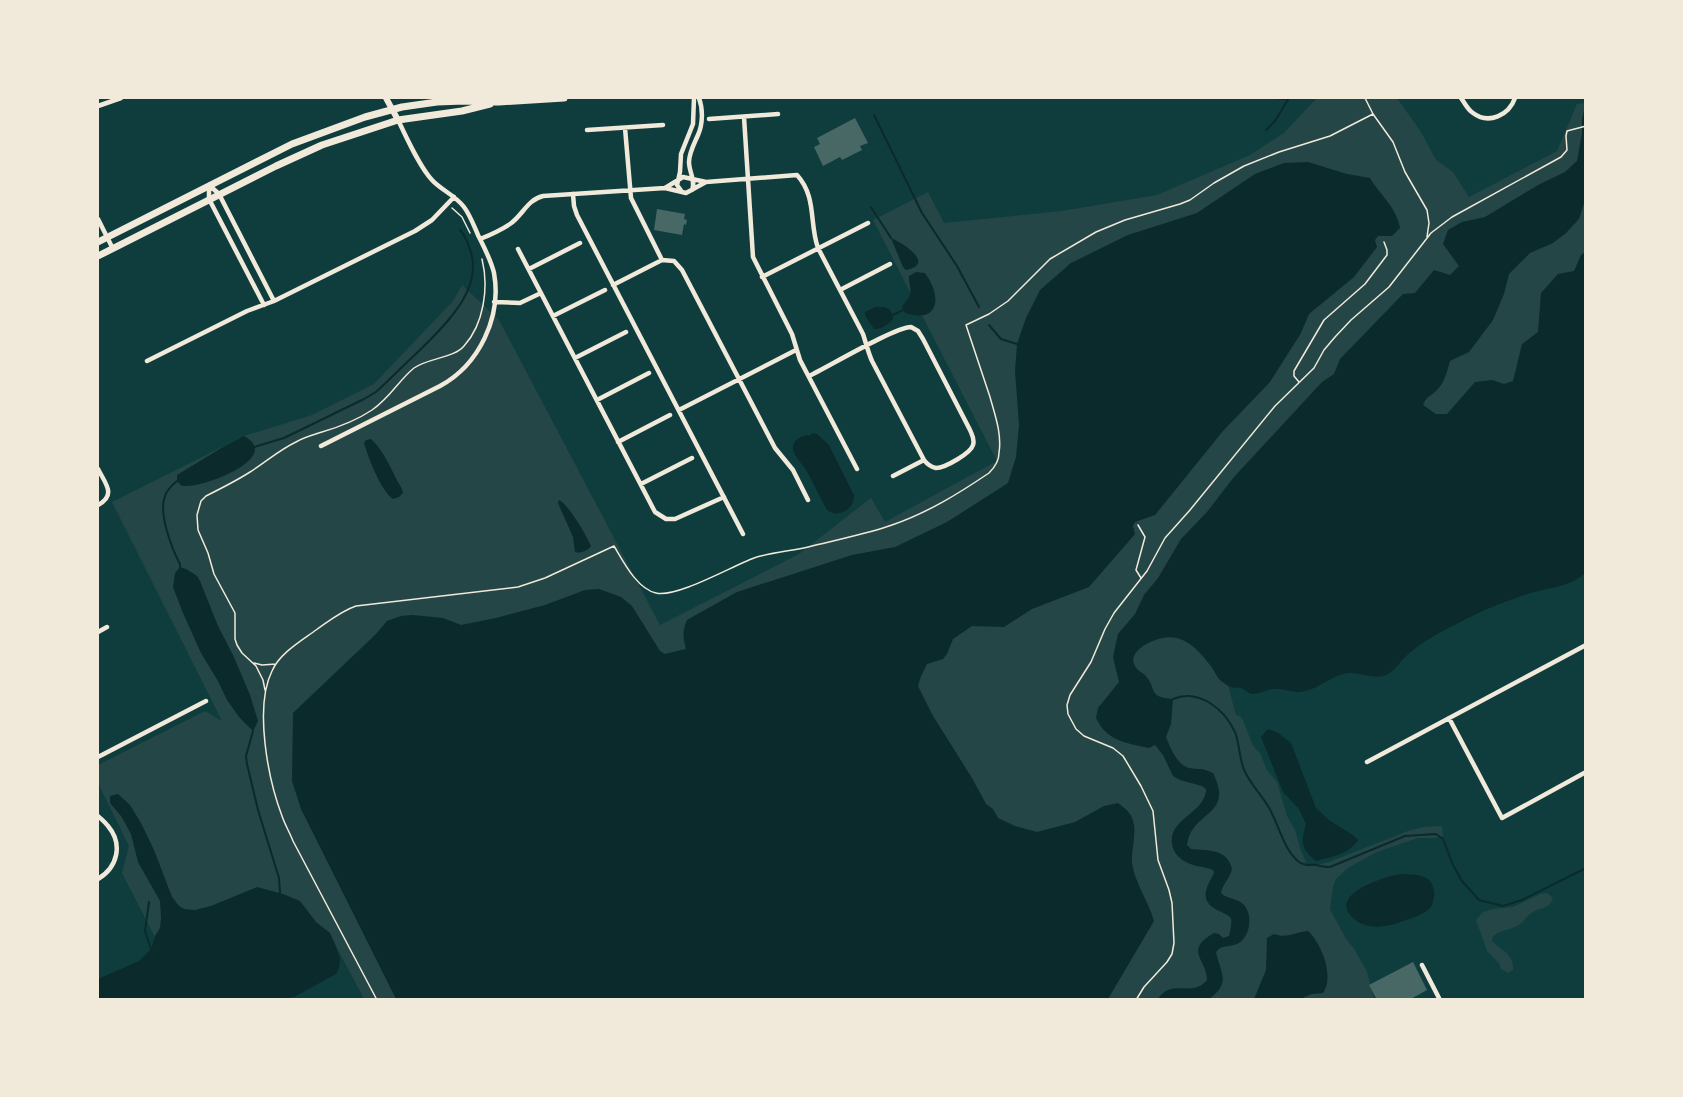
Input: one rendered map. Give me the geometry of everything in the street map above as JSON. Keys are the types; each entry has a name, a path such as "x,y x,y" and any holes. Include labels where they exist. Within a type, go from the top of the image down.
{"main road":[{"path":"98,242 304,139 353,121 392,109 452,101 499,102 564,98"},
{"path":"98,256 219,194 316,148 398,120 462,111 499,102"}],"street":[{"path":"98,106 121,98"},
{"path":"321,446 447,383 469,364 486,335 492,316 495,288 493,271 480,239 465,209 429,176 386,98"},
{"path":"681,192 677,187 681,172 681,154 693,124 694,98"},
{"path":"691,191 694,184 689,163 701,123 699,98"},
{"path":"1461,98 1471,111 1486,118 1502,115 1515,98"},
{"path":"710,119 777,114"},
{"path":"744,117 753,254 762,277 792,334 796,350 857,469"},
{"path":"587,130 663,125"},
{"path":"625,128 629,191 635,209 662,260"},
{"path":"686,139 695,142"},
{"path":"665,188 684,177 706,182 797,175 804,183 810,198 818,248 864,337 867,346 872,360 924,460 938,468 966,454 974,444 970,430 918,331 912,327 903,328 867,346 809,376"},
{"path":"480,239 509,225 536,198 547,195 665,188 688,193 706,182"},
{"path":"209,185 219,194 274,301"},
{"path":"209,185 209,199 264,305"},
{"path":"573,194 577,215 743,534"},
{"path":"147,361 422,227 439,214 454,197"},
{"path":"98,219 113,249"},
{"path":"762,277 868,223"},
{"path":"529,269 580,243"},
{"path":"518,249 655,512 666,519 679,518 724,497"},
{"path":"613,285 662,260 674,261 682,270 775,448 791,468 808,500"},
{"path":"840,290 890,264"},
{"path":"553,316 605,290"},
{"path":"494,302 520,303 541,293"},
{"path":"575,358 626,332"},
{"path":"679,410 796,350"},
{"path":"597,400 649,373"},
{"path":"618,442 670,415"},
{"path":"640,484 692,458"},
{"path":"893,477 924,460"},
{"path":"98,469 108,493 105,500 98,505"},
{"path":"98,632 107,627"},
{"path":"1367,762 1586,645"},
{"path":"98,756 206,701"},
{"path":"1449,718 1502,818 1586,772"},
{"path":"98,816 112,832 117,850 112,867 98,879"},
{"path":"1422,965 1440,999"}],"path":[{"path":"1365,98 1373,114 1393,142 1405,172 1427,210 1429,223 1426,241"},
{"path":"377,999 293,841 274,792 264,739 264,713 265,691 276,663 343,611 356,606 518,588 614,546 633,576 646,588 656,593 669,592 700,582 754,558 806,548 890,526 923,513 953,497 989,473 999,454 998,430 992,405 966,325 1000,307 1050,259 1096,232 1125,219 1190,200 1244,166 1330,136 1373,114"},
{"path":"1136,999 1167,962 1172,954 1174,943 1172,903 1158,860 1153,811 1123,756 1113,748 1084,736 1076,729 1068,714 1067,705 1070,695 1091,662 1110,621 1142,579 1165,537 1275,406 1314,368 1324,350 1335,337 1389,287 1437,228 1452,217 1564,155 1567,150 1566,134 1569,130 1586,126"},
{"path":"1299,383 1294,376 1294,371 1324,320 1359,290 1379,267 1387,255 1384,242"},
{"path":"1138,525 1145,537 1136,570 1142,579"},
{"path":"251,661 262,665 276,663"}],"shaded area":[{"path":"1317,98 1397,98 1421,132 1436,160 1453,172 1469,197 1557,151 1577,104 1585,103 1585,347 1190,547 1236,715 1243,720 1253,746 1260,753 1267,770 1277,782 1287,816 1295,830 1307,864 1316,865 1329,862 1408,831 1442,826 1443,836 1418,838 1377,852 1348,868 1336,879 1333,886 1330,909 1367,972 1374,999 364,999 335,944 157,941 122,873 129,846 98,783 98,765 205,711 222,721 112,502 244,436 312,415 374,384 453,301 462,285 499,320 660,625 799,554 871,498 885,522 997,461 873,220 928,192 944,223 1062,211 1157,195 1250,155 1284,133"},
{"path":"1585,107 1585,200 1579,219 1553,243 1530,253 1509,274 1504,294 1493,320 1469,352 1450,361 1442,384 1423,405 1436,414 1447,414 1475,382 1492,380 1504,384 1513,381 1522,344 1538,332 1541,293 1558,274 1574,271 1581,255 1585,252 1585,573 1567,584 1507,601 1451,627 1418,646 1386,675 1378,677 1353,673 1343,674 1301,692 1274,689 1252,694 1230,686 1220,680 1198,651 1178,638 1162,638 1136,652 1134,665 1149,680 1154,692 1159,697 1173,699 1171,724 1166,737 1175,755 1189,768 1213,773 1218,787 1219,798 1215,806 1196,825 1187,845 1191,849 1216,852 1226,857 1232,869 1221,893 1243,904 1249,918 1248,930 1243,939 1237,944 1220,948 1216,952 1223,977 1216,993 1209,999 1158,999 1169,990 1195,988 1207,980 1198,950 1200,945 1214,933 1223,938 1229,936 1231,921 1229,916 1211,906 1206,898 1213,870 1186,862 1173,848 1174,830 1200,805 1206,789 1173,776 1163,755 1155,745 1149,748 1118,740 1100,726 1096,718 1098,708 1119,682 1113,657 1118,634 1135,614 1144,595 1158,578 1181,539 1207,512 1234,477 1322,382 1334,374 1340,359 1403,294 1415,293 1434,270 1450,275 1459,266 1443,244 1448,230 1462,222 1485,217 1538,185 1565,172 1577,161"},
{"path":"1308,162 1347,174 1370,178 1392,208 1400,228 1392,236 1378,236 1375,240 1377,247 1354,277 1309,314 1301,333 1270,382 1223,431 1155,515 1135,522 1133,526 1135,534 1089,587 1032,609 1004,627 972,626 953,639 943,659 927,664 918,686 933,716 986,804 993,809 998,818 1037,832 1075,822 1104,806 1118,803 1131,815 1134,831 1132,863 1154,921 1108,999 396,999 301,809 292,781 293,713 387,621 413,615 443,618 461,625 545,605 585,590 599,589 621,597 632,606 660,651 665,654 686,649 684,628 687,620 737,592 852,555 895,547 947,522 1008,483 1016,457 1019,425 1015,371 1017,344 1026,318 1040,290 1071,263 1128,235 1197,213 1255,174 1284,163"},
{"path":"891,238 903,244 918,259 914,267 906,270 903,267"},
{"path":"916,272 925,273 934,290 934,306 925,315 905,313 902,307 910,295 909,276"},
{"path":"875,307 888,308 893,319 884,326 874,329 865,312"},
{"path":"812,433 817,434 829,445 854,495 852,505 841,513 831,513 827,510 794,452 793,447 796,440 810,436"},
{"path":"244,436 254,445 254,453 236,470 222,477 194,485 182,486 177,481 177,475"},
{"path":"371,439 384,456 402,489 403,493 399,497 393,499 388,495 376,473 364,443"},
{"path":"559,500 572,514 591,546 586,550 575,552 573,537 558,503"},
{"path":"180,567 197,576 233,655 258,721 253,731 227,700 201,653 183,613 173,587 175,573"},
{"path":"1268,729 1291,743 1316,808 1330,821 1358,840 1350,849 1316,861 1304,848 1306,824 1299,809 1283,792 1261,737"},
{"path":"118,794 130,805 141,823 172,897 179,906 195,910 211,906 257,887 300,901 316,922 330,933 340,959 336,974 294,997 281,999 98,999 98,979 139,961 151,949 160,928 161,918 160,901 138,862 131,834 121,816 110,803 110,796"},
{"path":"1401,874 1422,876 1433,885 1434,896 1428,910 1402,922 1380,927 1365,925 1352,917 1347,909 1347,901 1353,894 1373,882"},
{"path":"1547,893 1553,898 1549,905 1533,912 1517,926 1493,936 1492,941 1509,956 1513,964 1513,970 1508,973 1501,969 1499,963 1487,951 1476,920 1483,912 1513,907"},
{"path":"1308,931 1318,943 1325,960 1328,978 1323,993 1312,994 1300,999 1254,999 1266,970 1267,938 1274,934 1287,936"}],"building":[{"path":"855,118 868,143 860,146 862,150 842,160 840,157 823,166 814,147 820,144 817,138"},
{"path":"657,209 685,214 684,219 687,220 682,235 654,230"},
{"path":"1413,962 1427,990 1409,1000 1377,1000 1369,985"}],"waterway":[{"path":"1273,98 1288,99"},
{"path":"1266,130 1275,121 1289,98"},
{"path":"874,115 922,213 957,266 979,307"},
{"path":"871,207 891,238"},
{"path":"254,447 284,438 376,392 441,329 461,304 472,276 473,262 465,236 460,230"},
{"path":"893,315 903,310"},
{"path":"989,325 1001,339 1017,344"},
{"path":"177,481 166,494 163,512 180,567"},
{"path":"1173,699 1192,696 1210,703 1224,716 1235,732 1245,772 1272,813 1289,850 1299,862 1330,867 1405,836 1436,834 1443,839 1462,881 1479,900 1503,906 1522,900 1586,868"},
{"path":"253,731 246,756 247,764 258,810 279,878 280,893"},
{"path":"149,902 145,931 151,949"}]}
